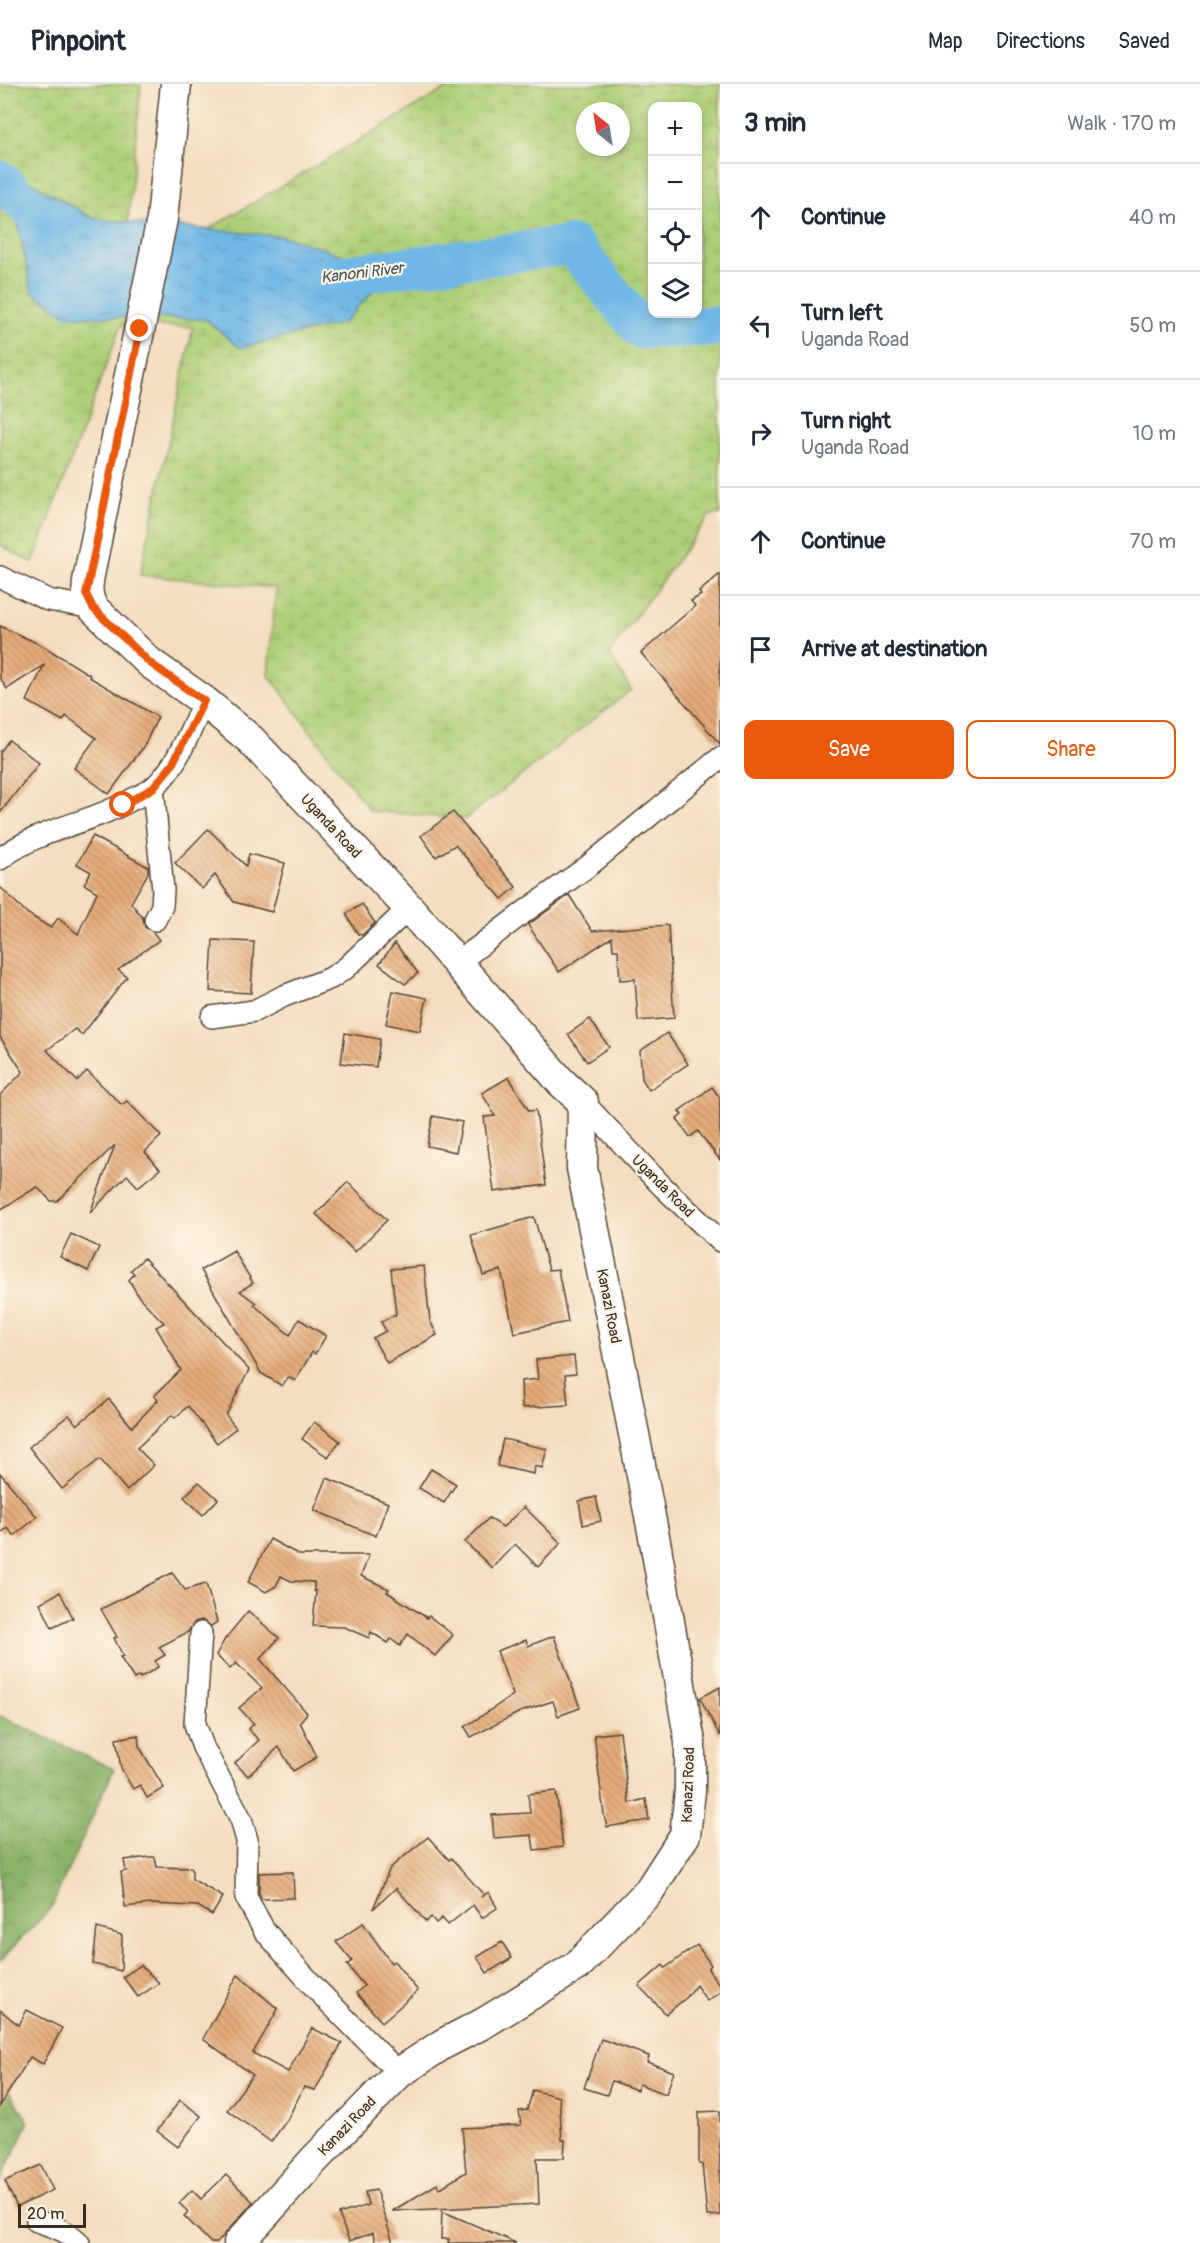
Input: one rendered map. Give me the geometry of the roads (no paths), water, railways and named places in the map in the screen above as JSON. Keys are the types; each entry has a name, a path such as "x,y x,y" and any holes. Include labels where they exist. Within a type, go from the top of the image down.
{"main road":[{"path":"93,608 86,594 162,219 176,84"},
{"name":"Uganda Road","path":"93,608 150,663 204,701 251,740 409,908 561,1082 583,1102"},
{"name":"Kanazi Road","path":"239,2243 314,2160 399,2073 443,2044 484,2023 577,1966 649,1891 685,1835 690,1791 690,1742 656,1547 582,1168 583,1102"}],"street":[{"path":"0,577 48,600 93,608"},
{"path":"0,859 16,847 41,834 92,818 123,805 153,788 172,765 204,701"},
{"path":"457,963 587,867 720,758"},
{"path":"153,788 164,890 162,906 156,921"},
{"path":"212,1017 254,1011 284,996 331,978 346,968 409,908"},
{"name":"Uganda Road","path":"583,1102 662,1186 720,1241"},
{"path":"201,1633 195,1724 203,1747 241,1819 247,1840 246,1897 264,1930 296,1967 399,2073"},
{"path":"37,2221 60,2229 79,2243"}],"water":[{"path":"31,182 94,219 288,237 391,272 343,323 240,348 205,319 67,316 32,292 11,190"}],"waterway":[{"name":"Kanoni River","path":"0,180 50,227"},
{"name":"Kanoni River","path":"329,277 572,245 641,329 720,326"}]}
